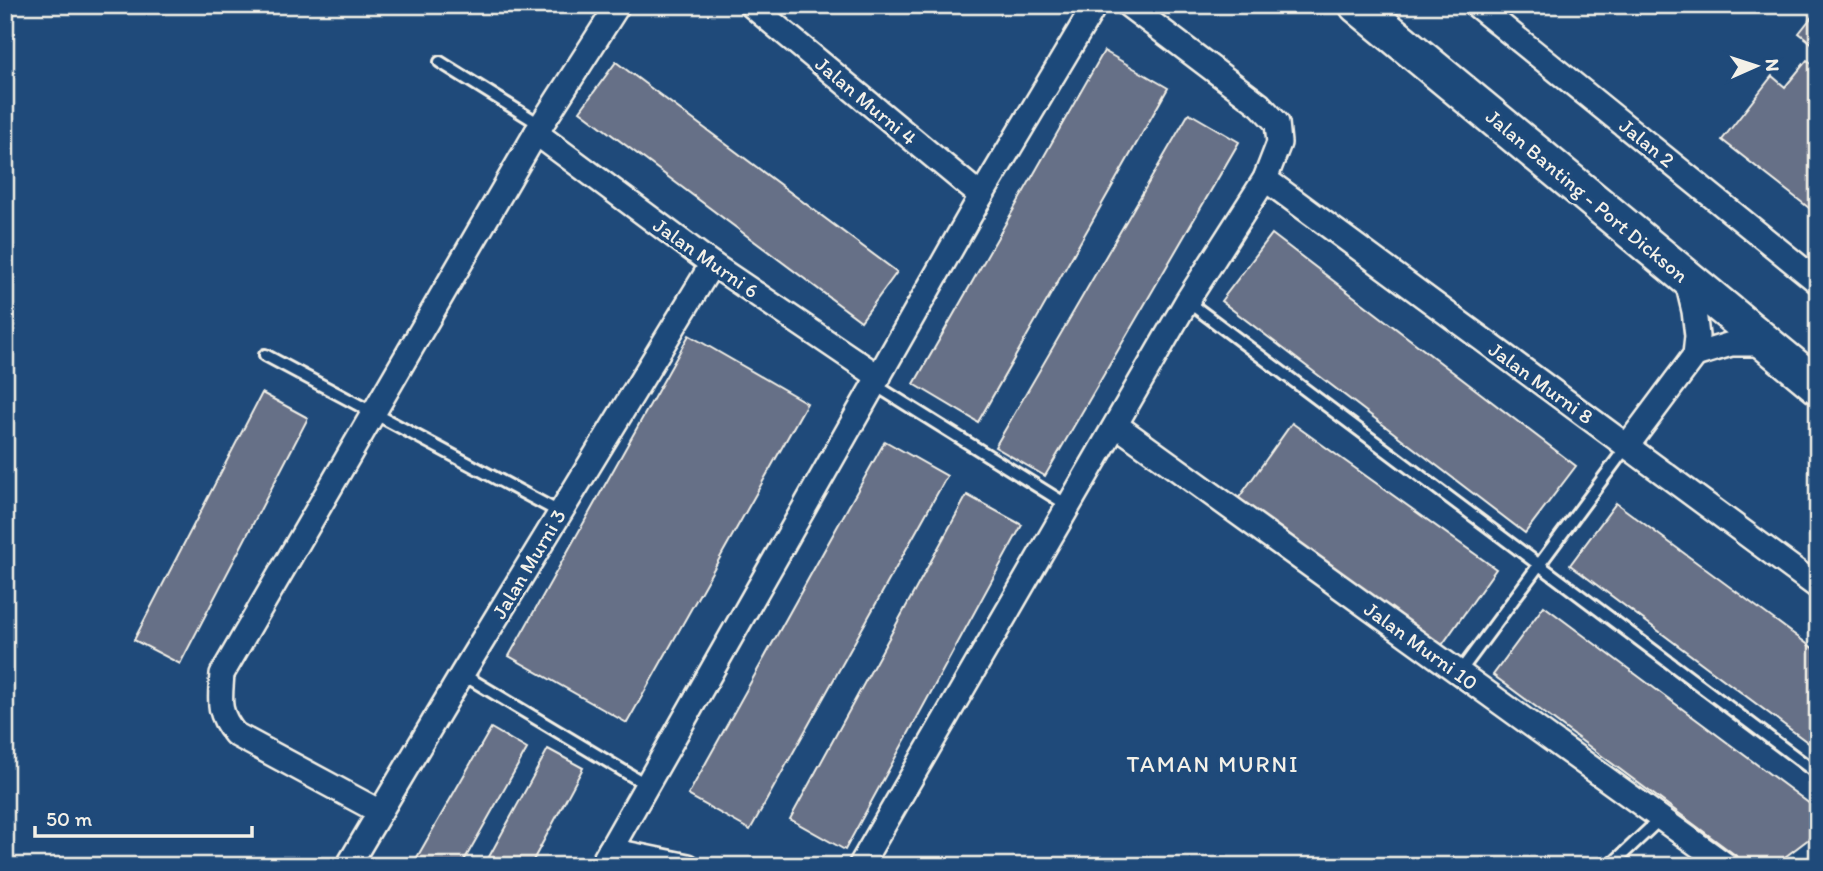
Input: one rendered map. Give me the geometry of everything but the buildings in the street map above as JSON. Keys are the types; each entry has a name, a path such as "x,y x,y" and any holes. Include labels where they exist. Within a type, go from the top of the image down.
{"main road":[{"name":"Jalan Banting - Port Dickson","path":"1357,5 1818,386"}],"street":[{"path":"380,812 235,734 223,719 219,701 222,674 538,129 618,5"},
{"name":"Jalan Murni 4","path":"751,5 981,196"},
{"path":"688,866 606,858 981,196 1095,5"},
{"path":"860,866 1187,301 1265,179 1279,143 1277,123 1260,105 1128,5"},
{"name":"Jalan 2","path":"1476,5 1818,282"},
{"name":"Jalan Murni 6","path":"538,129 712,264 877,381"},
{"name":"Jalan Murni 8","path":"1265,179 1818,587"},
{"name":"Jalan Murni 3","path":"348,866 712,264"},
{"path":"1627,446 1695,355 1695,311 1686,278"},
{"path":"1695,355 1731,344 1768,344"},
{"name":"Jalan Murni 10","path":"1116,425 1727,866"}],"lane":[{"path":"440,62 538,129"},
{"path":"1187,301 1818,774"},
{"path":"265,355 561,513"},
{"path":"877,381 1069,506"},
{"path":"1459,673 1627,446"},
{"path":"462,674 647,785"},
{"path":"1610,866 1661,818"}],"district":[{"name":"TAMAN MURNI","path":"1213,764"}]}
